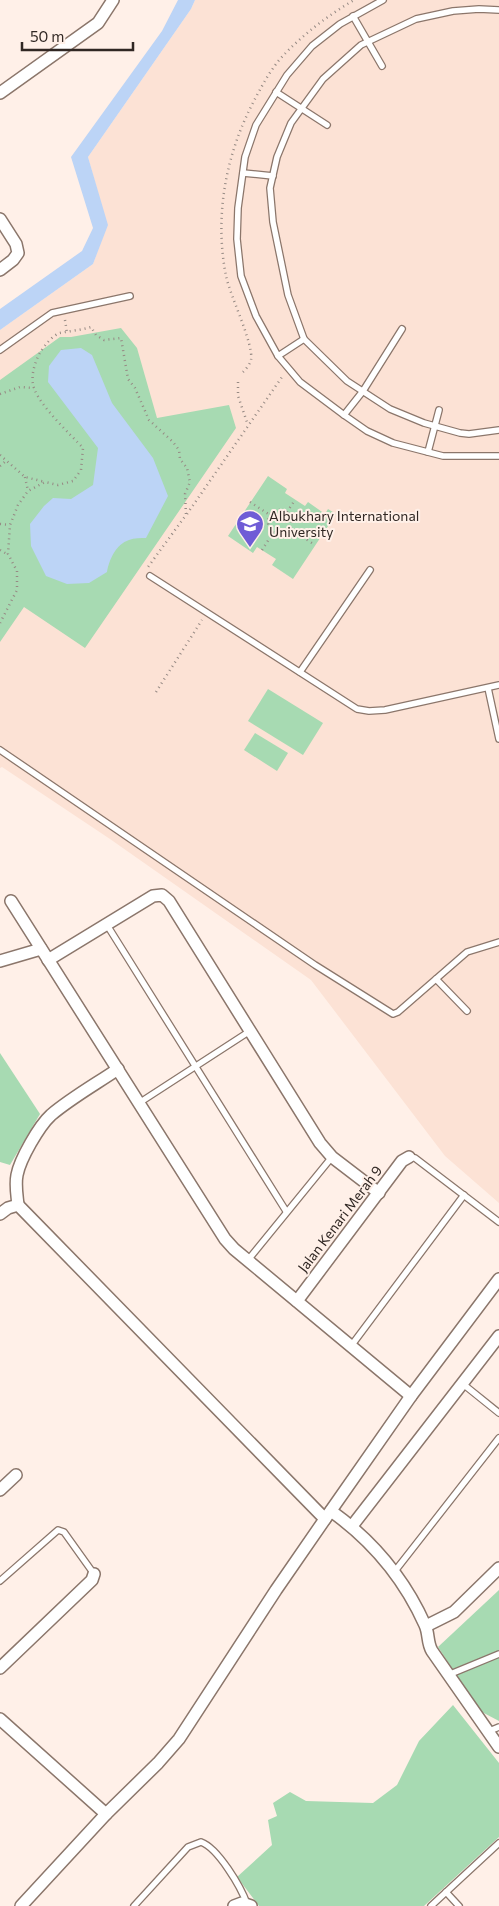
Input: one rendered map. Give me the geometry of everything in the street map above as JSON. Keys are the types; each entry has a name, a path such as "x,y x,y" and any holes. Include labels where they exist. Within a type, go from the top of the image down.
{"street":[{"path":"0,93 98,23 113,0"},
{"path":"0,219 16,244 18,252 13,260 0,270"},
{"path":"48,960 153,896 162,895 168,901 320,1143 332,1157 379,1193"},
{"path":"11,901 225,1238 248,1260 412,1396"},
{"path":"0,961 41,949"},
{"path":"118,1069 50,1116 40,1128 20,1164 17,1174 18,1205 328,1515 352,1526 395,1571 426,1626 429,1645 499,1747"},
{"name":"Jalan Kenari Merah 9","path":"297,1301 402,1161 409,1157"},
{"path":"0,1214 8,1208 18,1205"},
{"path":"21,1906 179,1739 276,1590 328,1515 412,1396 499,1279"},
{"path":"352,1526 499,1336"},
{"path":"0,1490 16,1475"},
{"path":"426,1626 454,1612 499,1568"},
{"path":"1,1665 92,1580 94,1574"},
{"path":"0,1719 106,1814"},
{"path":"234,1906 249,1905"}],"lane":[{"path":"383,0 353,16 312,46 287,74 256,125 245,157 238,208 237,239 241,276 256,316 278,356 300,382 344,416 367,431 393,443 443,456 499,456"},
{"path":"499,10 453,11 416,19 361,45 323,78 302,108 287,132 277,157 270,188 272,222 288,295 304,339 347,381 390,409 434,425 469,434 499,430"},
{"path":"353,16 382,66"},
{"path":"276,92 327,125"},
{"path":"243,173 273,176"},
{"path":"0,350 52,313 130,296"},
{"path":"344,416 363,391 402,329"},
{"path":"278,356 304,339"},
{"path":"428,452 439,410"},
{"path":"300,672 370,570"},
{"path":"150,576 357,709 369,711 385,710 499,685"},
{"path":"488,688 499,739"},
{"path":"0,750 315,965 393,1014 398,1012 467,952 499,942"},
{"path":"106,924 286,1211"},
{"path":"436,979 467,1011"},
{"path":"139,1103 250,1031"},
{"path":"248,1260 286,1211 332,1157"},
{"path":"409,1157 415,1158 499,1222"},
{"path":"351,1346 464,1196"},
{"path":"463,1384 499,1413"},
{"path":"395,1571 499,1438"},
{"path":"0,1581 58,1530 64,1532 94,1574"},
{"path":"448,1675 499,1654"},
{"path":"488,1732 499,1727"},
{"path":"134,1906 188,1847 200,1842 212,1849 242,1891 249,1905"},
{"path":"431,1906 499,1843"},
{"path":"446,1892 459,1906"}],"path":[{"path":"0,455 25,476 58,485 73,481 81,470 83,448 61,425 40,399 34,388 35,361 46,344 59,333 91,327 96,335 104,340 121,338 128,379 149,420 179,450 180,459 187,468 190,482 185,494 186,515"},
{"path":"150,576 148,567 288,369"},
{"path":"238,382 238,396 248,425"},
{"path":"0,394 20,387 34,388"},
{"path":"0,466 7,460"},
{"path":"25,476 28,491"},
{"path":"0,623 17,590 17,571 8,554 10,525 18,505 28,491 45,482"},
{"path":"287,512 295,500"},
{"path":"250,502 270,515"},
{"path":"280,510 287,512 291,518 290,529 285,534 273,533 268,527 270,515 280,510"},
{"path":"0,524 10,525"},
{"path":"290,529 315,545"},
{"path":"262,550 273,533"},
{"path":"0,550 8,554"},
{"path":"156,692 206,613"}],"shaded area":[{"name":"Albukhary International University","path":"195,0 499,0 499,1203 445,1156 311,980 110,839 2,767 0,768 0,330 93,264 107,225 88,157 191,9"}],"green space":[{"path":"121,328 137,348 157,418 229,405 236,428 85,648 24,607 0,642 0,380 60,337 71,337"},
{"path":"268,476 287,489 285,493 305,506 308,502 325,514 328,509 336,514 293,579 272,565 276,559 257,547 253,553 228,536"},
{"path":"268,689 323,723 303,755 248,721"},
{"path":"255,733 288,753 277,771 244,750"},
{"path":"0,1053 40,1114 10,1165 0,1162"},
{"path":"499,1590 499,1721 480,1711 438,1647"},
{"path":"453,1705 499,1763 499,1837 424,1906 259,1906 237,1877 272,1845 268,1820 277,1816 273,1803 290,1792 306,1801 373,1803 397,1785 419,1741"}],"water":[{"path":"178,0 195,0 191,9 88,157 108,225 93,264 0,330 0,309 82,251 93,228 71,157 162,31"},
{"path":"81,348 92,355 112,403 153,458 168,496 146,538 131,539 120,545 109,562 107,572 89,583 67,584 46,576 31,546 30,524 53,498 71,499 93,485 98,448 48,382 49,366 61,350"}],"place":[{"name":"Albukhary International University","path":"250,548"}]}
